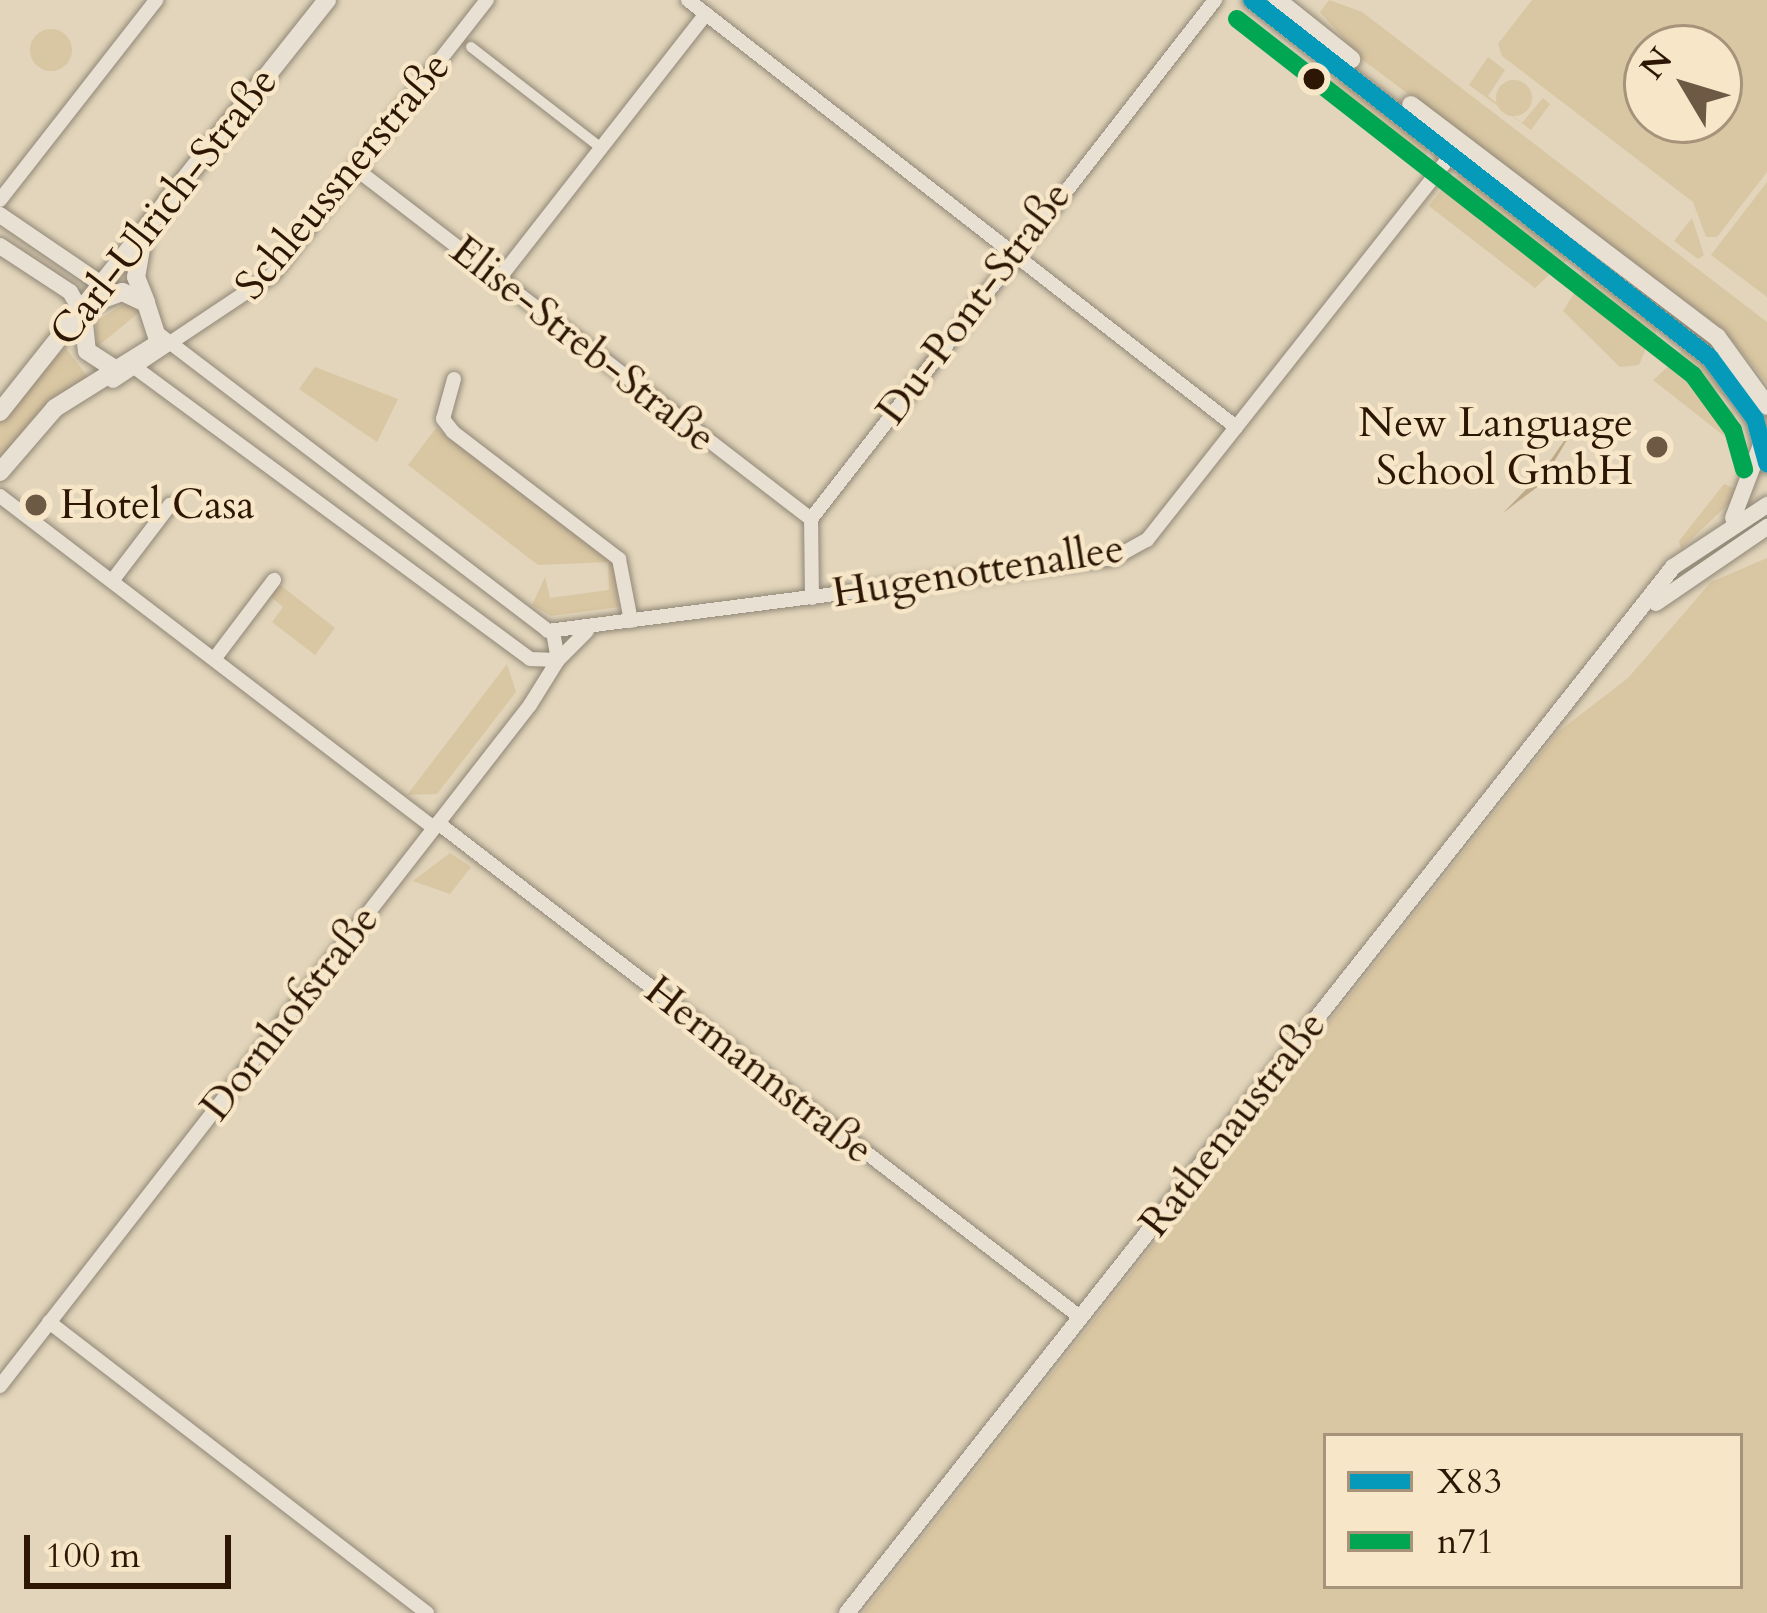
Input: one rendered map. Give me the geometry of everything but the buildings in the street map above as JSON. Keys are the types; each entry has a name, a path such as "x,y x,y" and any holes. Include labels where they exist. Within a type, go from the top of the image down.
{"main road":[{"name":"Carl-Ulrich-Straße","path":"0,412 100,300 146,227 327,0"},
{"path":"1252,0 1717,337 1767,406"},
{"path":"1277,0 1710,358 1762,442 1767,463"},
{"path":"1,475 50,418 164,345 136,278 146,227"},
{"path":"128,370 87,351 100,300 146,303"}],"street":[{"path":"0,200 156,0"},
{"name":"Schleussnerstraße","path":"164,345 187,339 272,275 487,0"},
{"path":"688,0 1016,250 1236,427"},
{"name":"Du-Pont-Straße","path":"1186,24 1196,0"},
{"name":"Du-Pont-Straße","path":"811,519 1186,24 1215,0"},
{"path":"498,280 706,14"},
{"path":"471,47 601,148"},
{"name":"Hugenottenallee","path":"553,632 1128,556 1456,148"},
{"name":"Elise-Streb-Straße","path":"356,169 811,519"},
{"path":"6,220 83,275 100,300 33,267 0,244 6,220"},
{"path":"83,275 146,227"},
{"path":"33,267 71,310 67,334"},
{"path":"164,345 553,632 558,660"},
{"path":"128,370 524,655 558,660"},
{"path":"454,379 443,419 453,433 619,559 631,621"},
{"path":"1733,519 1762,442"},
{"name":"Hermannstraße","path":"0,496 1080,1317"},
{"path":"112,580 170,505"},
{"name":"Rathenaustraße","path":"847,1613 1673,567 1733,519 1767,505"},
{"path":"811,519 812,598"},
{"name":"Rathenaustraße","path":"1619,635 1767,527"},
{"path":"215,658 274,580"},
{"path":"558,660 592,628"},
{"name":"Dornhofstraße","path":"0,1385 436,825 558,660"},
{"path":"50,1322 427,1613"}],"shaded area":[{"path":"1329,0 1362,12 1767,322 1767,383 1722,328 1364,61 1320,12"},
{"path":"1532,0 1767,0 1767,172 1717,237 1706,237 1693,202 1502,56 1498,44"},
{"path":"51,29 66,35 72,50 66,65 51,71 36,65 30,50 36,35"},
{"path":"1488,57 1505,70 1488,96 1522,123 1543,98 1550,104 1531,130 1469,85"},
{"path":"1322,77 1353,87 1427,147 1426,167"},
{"path":"1514,80 1526,86 1532,98 1526,110 1514,116 1502,110 1496,98 1502,86"},
{"path":"1462,175 1568,258 1566,262 1554,266 1444,180"},
{"path":"1767,182 1767,297 1711,255"},
{"path":"1443,188 1552,272 1535,288 1429,206"},
{"path":"1692,218 1704,255 1698,259 1674,241"},
{"path":"1586,269 1657,325 1655,340 1576,281"},
{"path":"1576,290 1647,346 1639,365 1620,367 1563,311"},
{"path":"126,303 142,310 97,347 96,321"},
{"path":"65,347 90,380 0,463 0,422"},
{"path":"1683,348 1707,364 1735,405 1676,360"},
{"path":"1671,364 1734,412 1742,450 1653,380"},
{"path":"315,367 398,399 377,442 299,389"},
{"path":"1584,412 1540,485 1503,513 1541,474"},
{"path":"436,428 613,563 619,607 551,616 532,605 545,577 550,598 609,590 608,562 538,565 408,465"},
{"path":"1724,484 1742,491 1681,549 1679,541"},
{"path":"1767,558 1767,1613 863,1613 1558,732 1628,678 1711,582"},
{"path":"279,584 335,628 315,655 272,622 283,607 270,596"},
{"path":"507,664 516,692 437,794 407,795"},
{"path":"450,853 471,867 450,894 413,881"}],"transit line":[{"name":"X83","path":"1252,0 1710,358 1755,419 1767,463"},
{"name":"n71","path":"1237,19 1693,375 1733,430 1744,469"}],"place":[{"name":"New Language School GmbH","path":"1657,447"},
{"name":"Hotel Casa","path":"36,505"}]}
